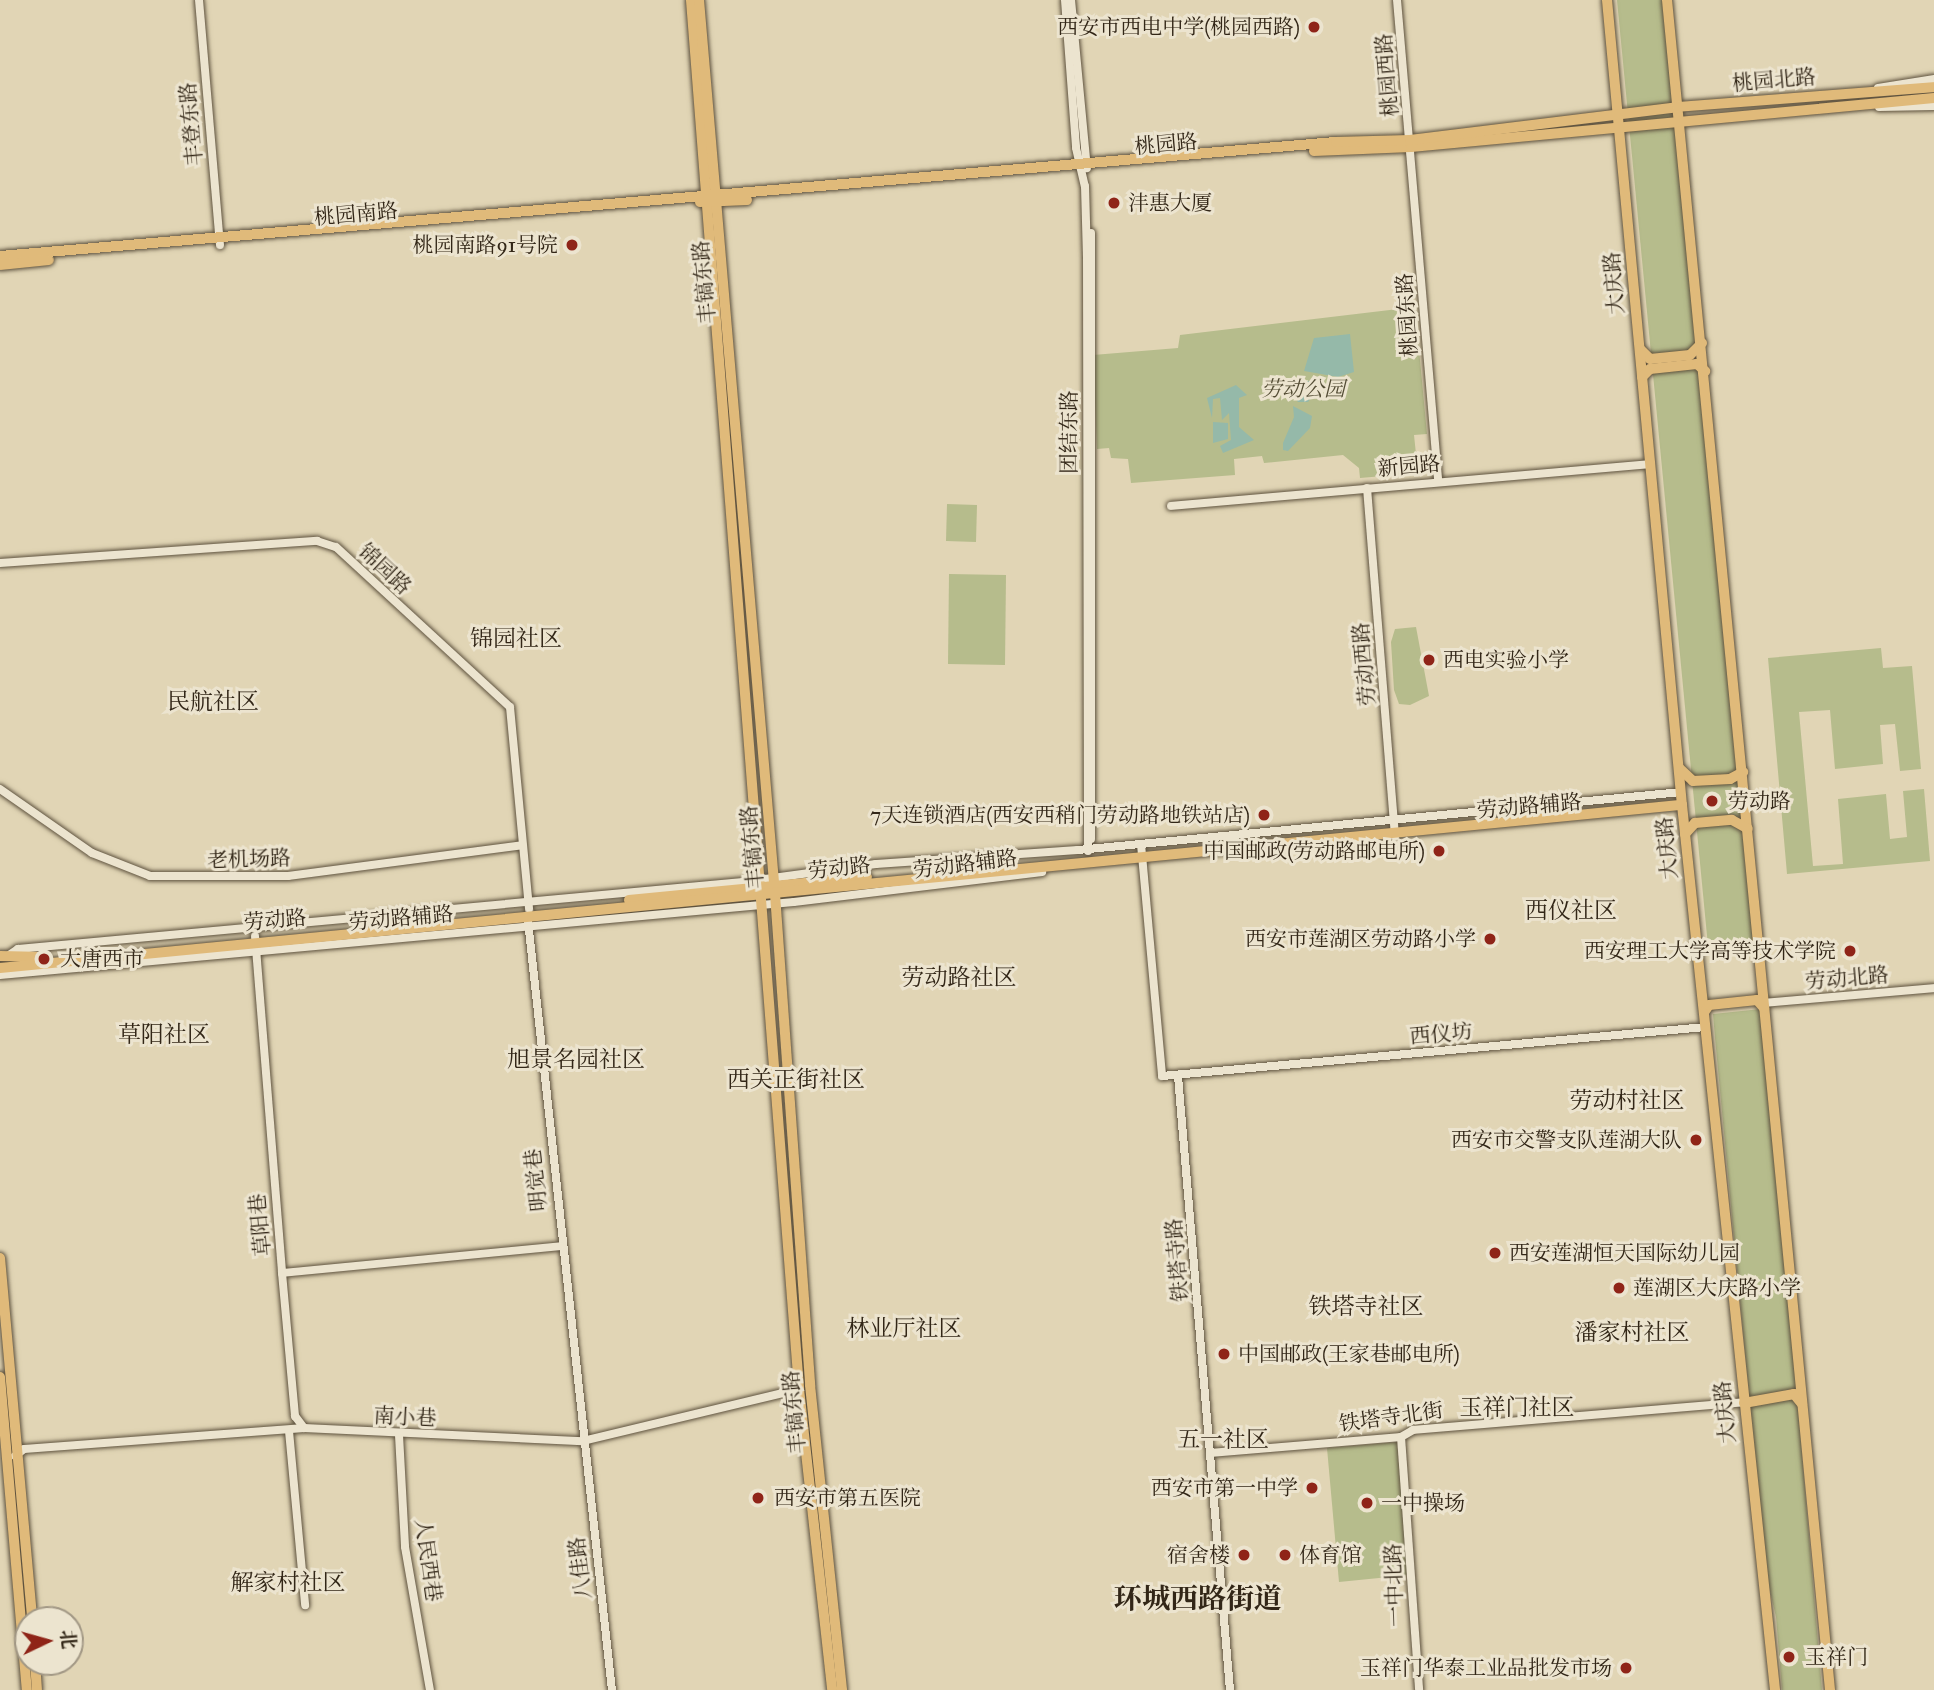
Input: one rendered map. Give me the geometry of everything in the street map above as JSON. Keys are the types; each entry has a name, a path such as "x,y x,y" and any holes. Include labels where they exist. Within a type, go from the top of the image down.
{"main road":[{"name":"丰镐东路","path":"691,0 712,199 775,890 810,1385 842,1690"},
{"name":"丰镐东路","path":"699,0 799,1389 832,1690"},
{"name":"大庆路","path":"1607,0 1685,834 1774,1690"},
{"path":"1667,0 1705,372 1830,1690"},
{"name":"桃园北路","path":"1619,122 1676,107 1934,87"},
{"name":"桃园北路","path":"1619,122 1679,121 1934,98"},
{"name":"桃园路","path":"712,199 1084,167 1411,143 1619,122"},
{"name":"桃园南路","path":"0,265 220,242 712,199"},
{"name":"桃园南路","path":"0,256 220,242"},
{"path":"1640,349 1650,359 1690,355 1702,343"},
{"path":"1642,377 1650,369 1697,364 1705,372"},
{"path":"1679,768 1693,781 1730,779 1743,772"},
{"name":"劳动路","path":"0,968 528,913 1682,801"},
{"path":"1685,834 1695,823 1732,820 1748,829"},
{"name":"劳动路","path":"4,955 33,958 256,942"},
{"path":"1703,995 1707,999 1753,995 1762,986"},
{"path":"1705,1011 1709,1005 1757,1000 1764,1005"},
{"path":"0,1258 27,1690"},
{"path":"0,1377 30,1606"},
{"path":"1743,1399 1797,1389 1801,1382"},
{"path":"1743,1399 1794,1394 1804,1409"}],"street":[{"name":"丰登东路","path":"199,0 220,242"},
{"name":"团结东路","path":"1065,0 1084,167 1088,858"},
{"path":"1071,0 1084,167"},
{"name":"桃园西路","path":"1397,0 1411,143"},
{"path":"1855,93 1934,79"},
{"path":"1848,106 1934,106"},
{"name":"桃园东路","path":"1411,143 1438,481"},
{"name":"新园路","path":"1171,506 1650,464"},
{"name":"劳动西路","path":"1367,488 1395,829"},
{"name":"锦园路","path":"0,564 317,541 336,547 510,707 528,913"},
{"name":"老机场路","path":"0,789 92,853 150,877 288,876 522,845"},
{"path":"1141,853 1162,1076 1178,1076"},
{"name":"劳动路辅路","path":"4,955 18,949 528,913 1088,858"},
{"name":"明觉巷","path":"528,913 560,1246 583,1441"},
{"path":"0,975 256,942"},
{"name":"草阳巷","path":"256,942 282,1273 560,1246"},
{"name":"劳动北路","path":"1764,1005 1934,988"},
{"name":"西仪坊","path":"1178,1076 1706,1027"},
{"name":"铁塔寺路","path":"1178,1076 1230,1690"},
{"path":"282,1273 295,1416 304,1428"},
{"name":"南小巷","path":"12,1456 24,1449 304,1428 399,1435 583,1441 799,1389"},
{"name":"铁塔寺北街","path":"1210,1453 1401,1437 1413,1430 1743,1399"},
{"path":"289,1431 304,1605"},
{"name":"人民西巷","path":"399,1435 405,1547 430,1690"},
{"name":"一中北路","path":"1401,1437 1419,1690"},
{"name":"八佳路","path":"583,1441 612,1690"}],"green space":[{"path":"1617,0 1663,0 1754,942 1708,946"},
{"name":"劳动公园","path":"1415,307 1427,434 1414,435 1418,473 1360,478 1359,468 1343,455 1264,463 1262,456 1234,459 1235,475 1131,483 1128,459 1111,458 1109,448 1097,449 1093,355 1178,348 1180,335"},
{"path":"947,504 977,505 976,542 946,541"},
{"path":"949,574 1006,575 1005,665 948,664"},
{"path":"1416,627 1429,696 1410,705 1399,704 1394,690 1391,642 1395,629"},
{"path":"1881,648 1883,668 1912,666 1921,769 1900,771 1895,724 1880,725 1883,764 1835,769 1830,710 1799,712 1813,866 1843,864 1838,799 1886,794 1890,839 1907,837 1903,791 1924,789 1930,861 1787,874 1768,658"},
{"path":"1761,1009 1822,1690 1782,1690 1776,1617 1766,1574 1715,1038 1713,1014"},
{"name":"一中操场","path":"1397,1442 1409,1575 1339,1582 1327,1448"}],"shaded area":[{"path":"1350,334 1354,372 1338,377 1304,371 1314,338"},
{"path":"1304,380 1321,384 1308,402 1298,402 1294,396"},
{"path":"1236,385 1247,395 1239,398 1239,427 1254,440 1223,453 1220,446 1231,440 1229,413 1222,420 1220,398 1213,399 1212,418 1207,398"},
{"path":"1293,406 1312,416 1310,428 1288,451 1283,450 1283,443 1294,417"},
{"path":"1213,422 1228,423 1228,439 1213,443"}],"place":[{"name":"西安市西电中学(桃园西路)","path":"1314,27"},
{"name":"沣惠大厦","path":"1114,203"},
{"name":"桃园南路91号院","path":"572,245"},
{"name":"西电实验小学","path":"1429,660"},
{"name":"劳动路","path":"1712,801"},
{"name":"7天连锁酒店(西安西稍门劳动路地铁站店)","path":"1264,815"},
{"name":"中国邮政(劳动路邮电所)","path":"1439,851"},
{"name":"西安市莲湖区劳动路小学","path":"1490,939"},
{"name":"西安理工大学高等技术学院","path":"1850,951"},
{"name":"大唐西市","path":"44,959"},
{"name":"西安市交警支队莲湖大队","path":"1696,1140"},
{"name":"西安莲湖恒天国际幼儿园","path":"1495,1253"},
{"name":"莲湖区大庆路小学","path":"1619,1288"},
{"name":"中国邮政(王家巷邮电所)","path":"1224,1354"},
{"name":"西安市第一中学","path":"1312,1488"},
{"name":"西安市第五医院","path":"758,1498"},
{"name":"一中操场","path":"1367,1503"},
{"name":"宿舍楼","path":"1244,1555"},
{"name":"体育馆","path":"1285,1555"},
{"name":"玉祥门","path":"1789,1657"},
{"name":"玉祥门华泰工业品批发市场","path":"1626,1668"}],"district":[{"name":"锦园社区","path":"516,638"},
{"name":"民航社区","path":"213,701"},
{"name":"西仪社区","path":"1571,910"},
{"name":"劳动路社区","path":"959,977"},
{"name":"草阳社区","path":"164,1034"},
{"name":"旭景名园社区","path":"576,1059"},
{"name":"西关正街社区","path":"796,1079"},
{"name":"劳动村社区","path":"1627,1100"},
{"name":"铁塔寺社区","path":"1366,1306"},
{"name":"林业厅社区","path":"904,1328"},
{"name":"潘家村社区","path":"1632,1332"},
{"name":"玉祥门社区","path":"1517,1407"},
{"name":"五一社区","path":"1223,1439"},
{"name":"解家村社区","path":"288,1582"},
{"name":"环城西路街道","path":"1198,1599"}]}
